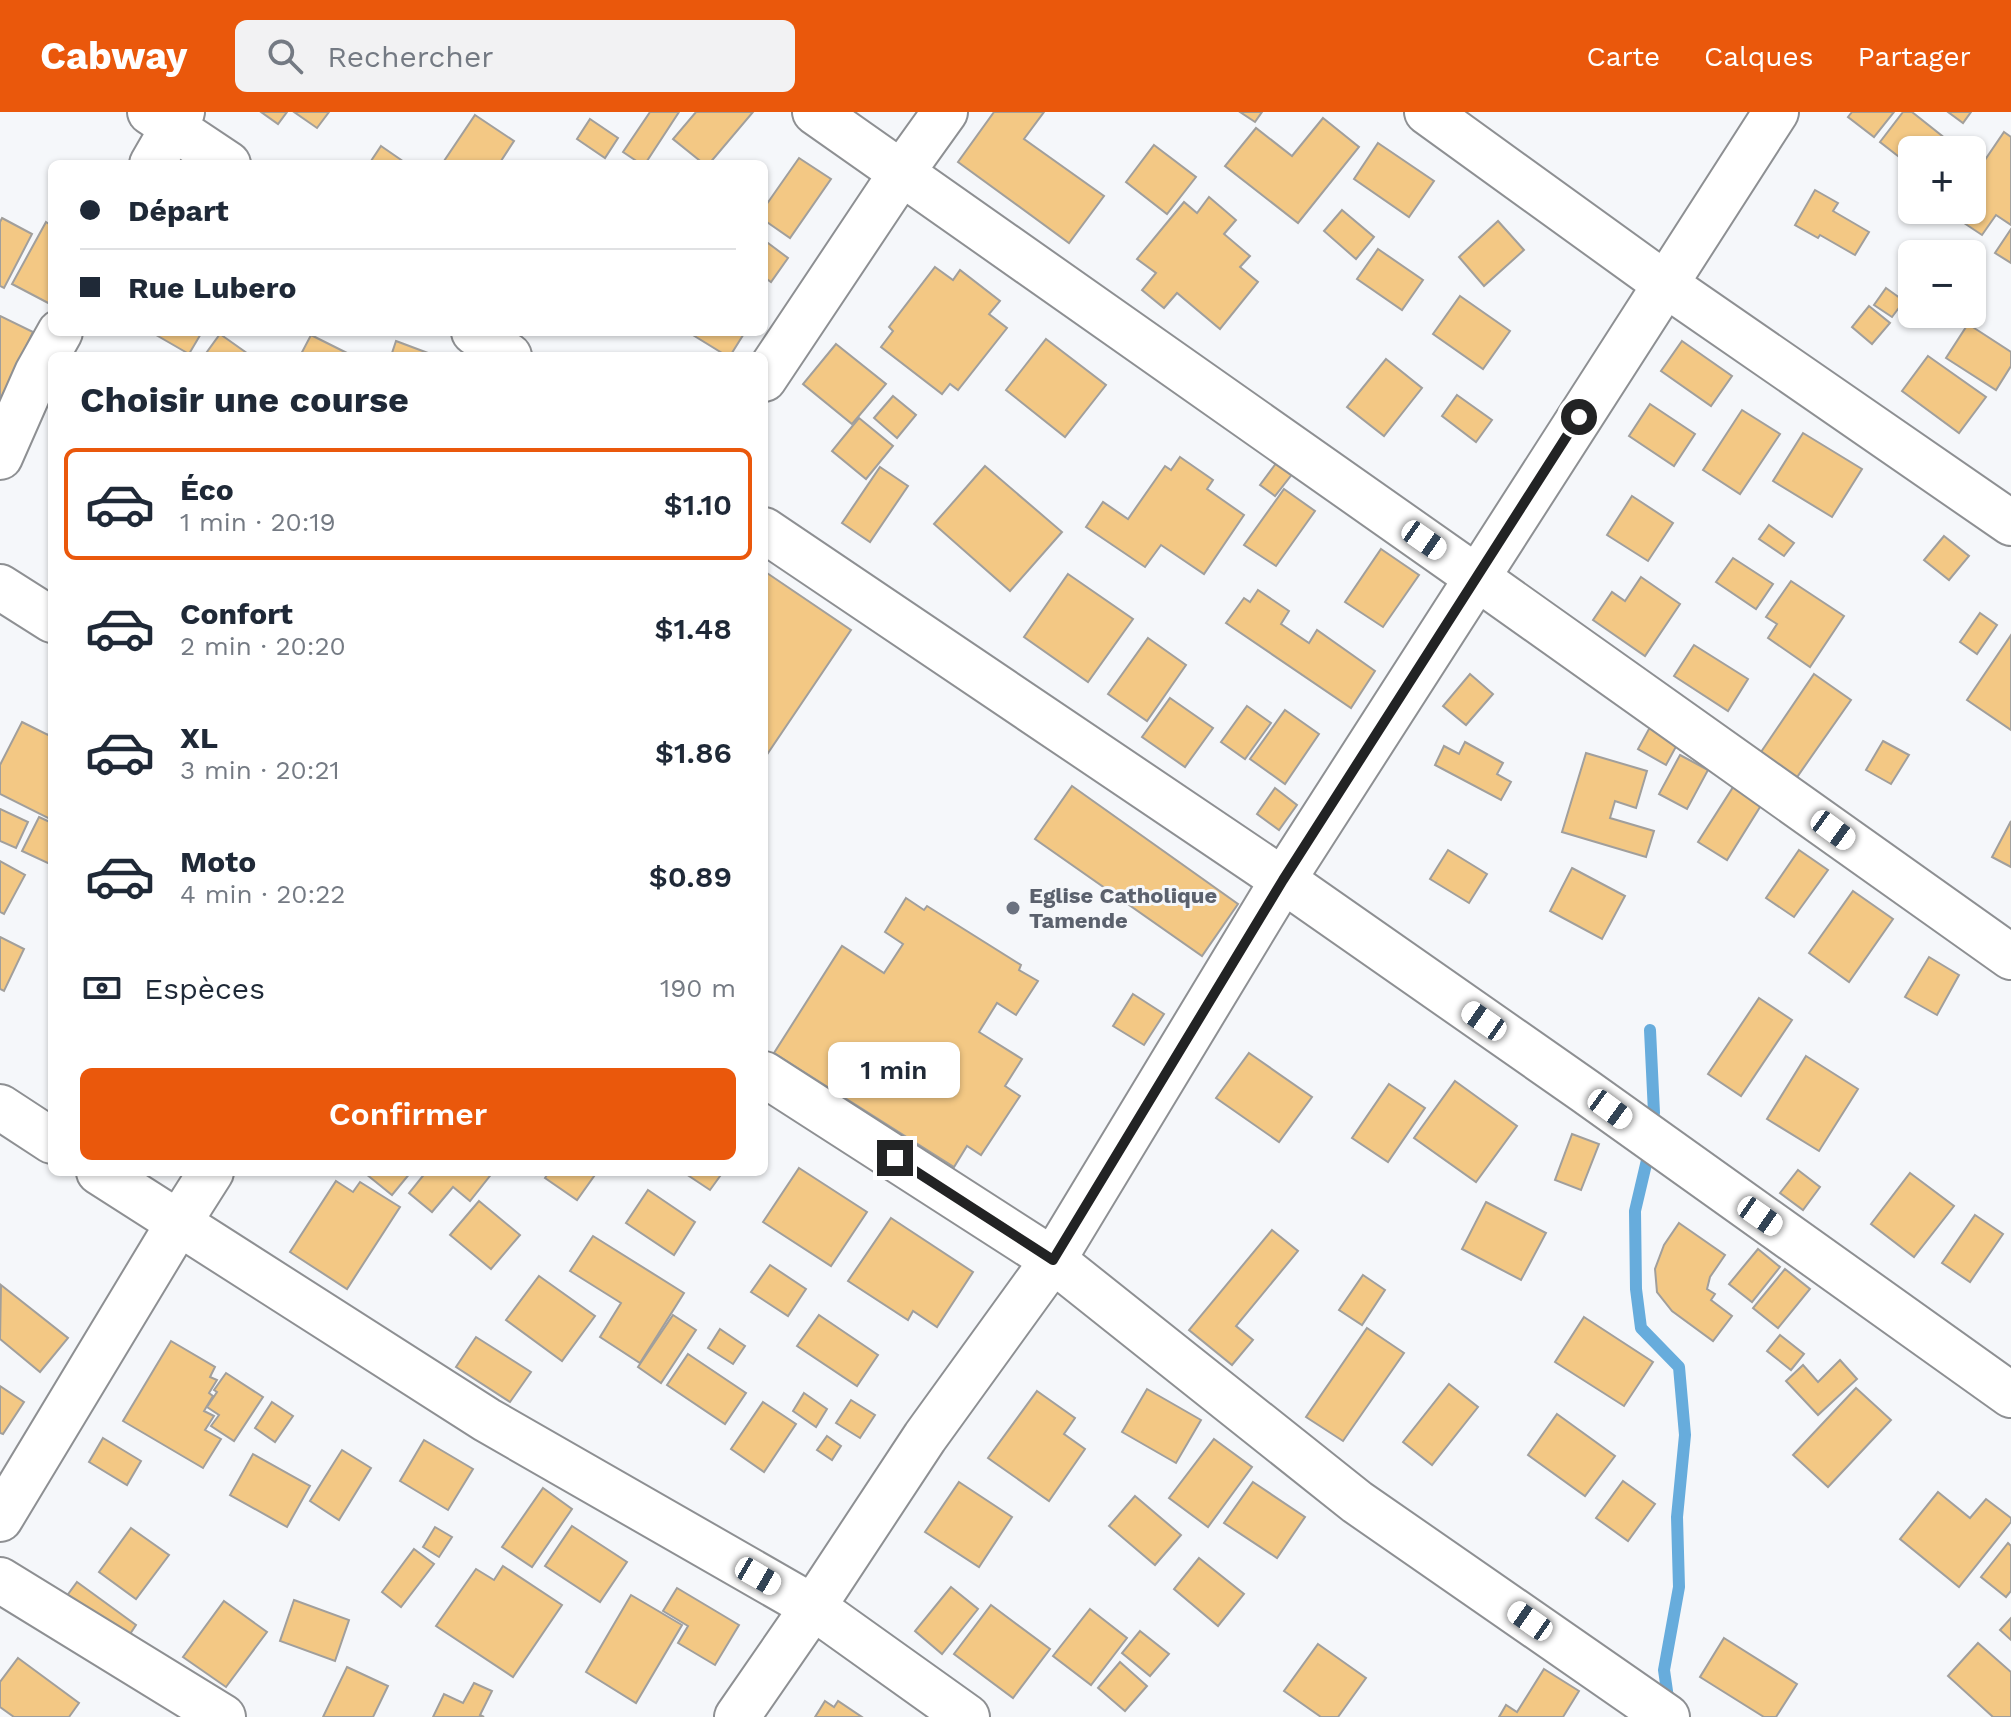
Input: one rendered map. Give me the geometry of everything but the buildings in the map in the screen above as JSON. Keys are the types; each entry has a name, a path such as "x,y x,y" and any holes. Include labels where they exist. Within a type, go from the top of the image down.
{"street":[{"path":"815,112 2011,957"},
{"path":"768,373 945,112"},
{"path":"1427,112 1665,284 2011,523"},
{"path":"737,1717 925,1437 1053,1260 1283,880 1776,112"},
{"path":"153,160 168,117 223,160"},
{"path":"480,336 503,352"},
{"path":"0,457 48,353"},
{"path":"768,533 1283,880 2011,1395"},
{"path":"0,587 48,617"},
{"path":"768,1077 1053,1260 1357,1502 1667,1717"},
{"path":"0,1107 48,1138"},
{"path":"105,1176 487,1420 813,1607 967,1717"},
{"path":"0,1519 208,1176"},
{"path":"0,1580 223,1717"}],"waterway":[{"path":"1650,1030 1654,1113"},
{"path":"1647,1160 1635,1211 1636,1289 1641,1328 1679,1367 1685,1435 1677,1517 1679,1587 1664,1670 1668,1698"}],"place":[{"name":"Eglise Catholique Tamende","path":"1013,908"}],"route":[{"path":"895,1158 1053,1260 1283,880 1579,417"}]}
